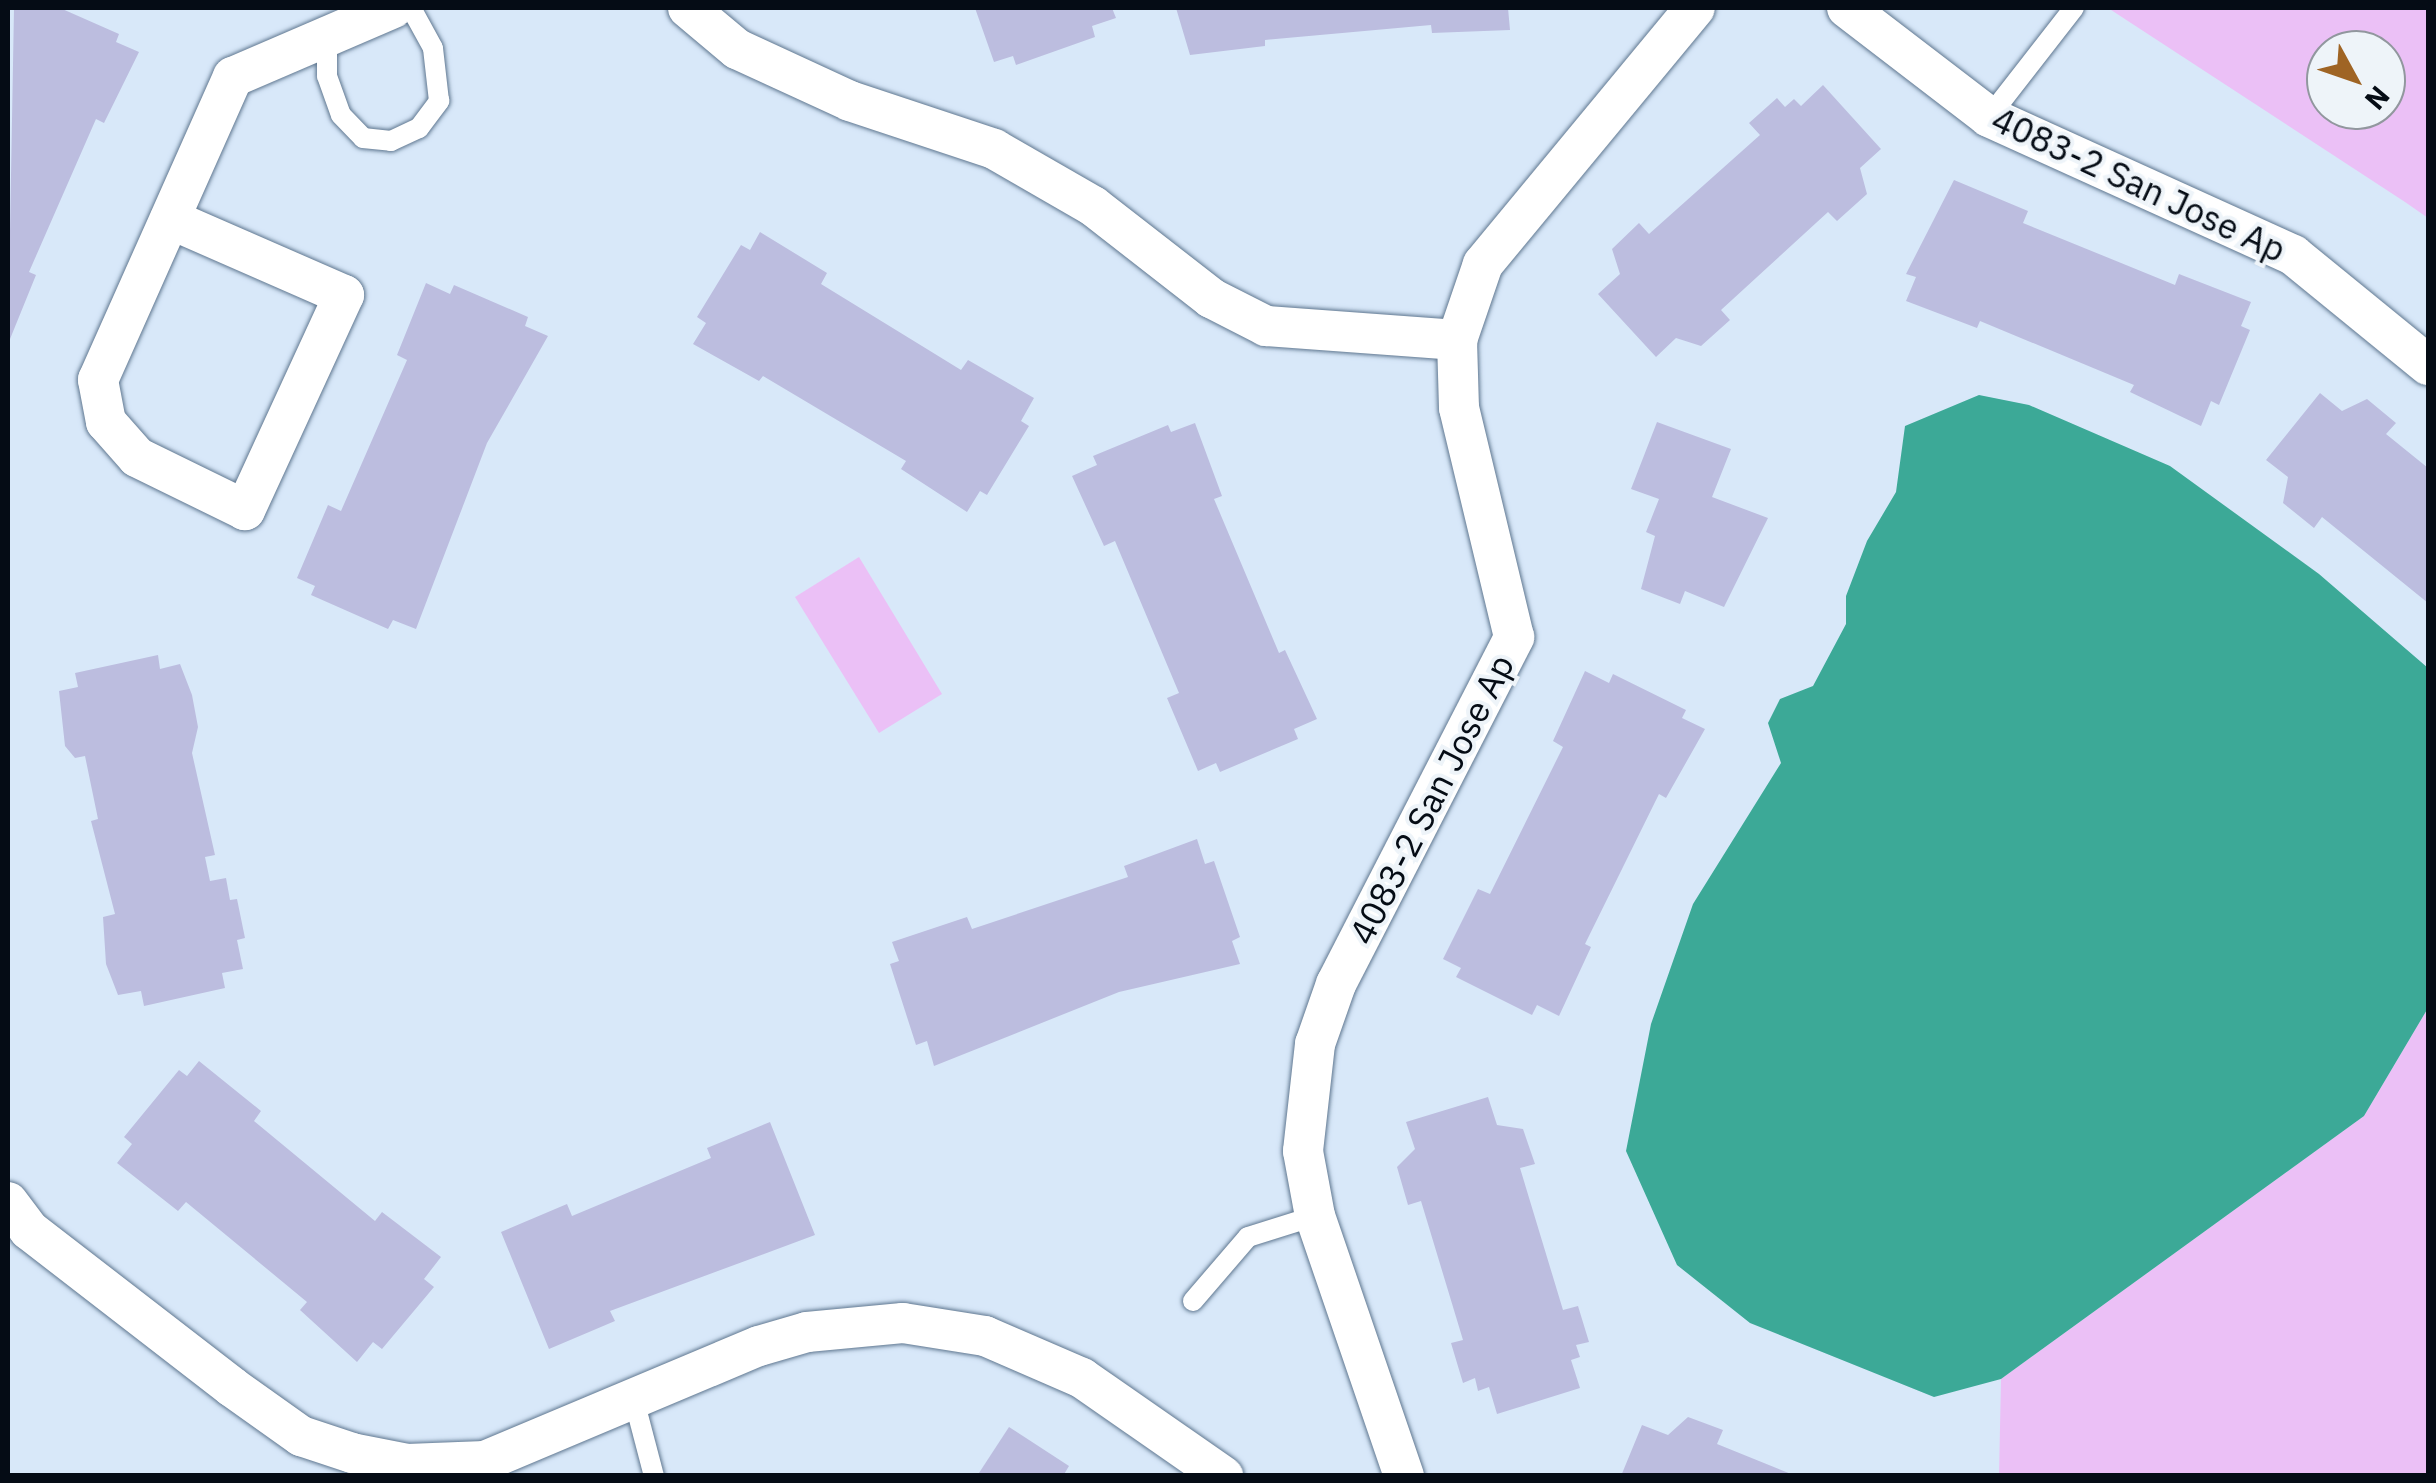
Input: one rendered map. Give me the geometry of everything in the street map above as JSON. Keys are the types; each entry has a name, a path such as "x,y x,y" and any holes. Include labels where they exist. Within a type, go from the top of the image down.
{"street":[{"path":"170,219 344,296 245,510 137,457 106,422 98,380 232,77 393,8"},
{"path":"688,8 753,56 850,100 994,148 1093,206 1212,298 1266,326 1457,340"},
{"name":"4083-2 San Jose Ap","path":"1404,1476 1315,1216 1303,1150 1316,1044 1336,984 1514,637 1459,408 1457,340 1483,264 1696,8"},
{"name":"4083-2 San Jose Ap","path":"1847,8 1989,117 2293,255 2428,364"},
{"path":"8,1202 29,1230 301,1436 407,1464 516,1465 634,1400 807,1332 903,1322 985,1336 1082,1378 1222,1476"}],"lane":[{"path":"327,36 327,76 341,115 363,138 391,141 419,128 439,101 433,48 410,8"},
{"path":"1989,117 2074,8"},
{"path":"1192,1301 1248,1237 1315,1216"},
{"path":"634,1400 654,1476"}],"shaded area":[{"path":"2108,8 2428,8 2428,218 2405,202"},
{"path":"1979,395 2029,405 2170,466 2319,574 2428,668 2428,1008 2364,1116 2001,1379 1934,1397 1750,1323 1677,1265 1626,1151 1651,1024 1693,904 1781,763 1768,723 1780,699 1813,686 1846,624 1846,596 1867,541 1896,492 1905,426"},
{"path":"859,557 942,694 879,733 795,597"},
{"path":"2428,1008 2428,1475 1999,1476 2001,1379 2364,1116"}],"building":[{"path":"14,8 60,8 119,34 116,42 139,52 104,123 96,119 29,272 36,275 8,344"},
{"path":"975,8 1112,8 1116,18 1092,26 1095,37 1016,65 1013,56 994,62"},
{"path":"1176,8 1508,8 1510,30 1432,33 1431,25 1265,40 1265,46 1190,55"},
{"path":"1823,85 1881,149 1860,168 1867,194 1837,221 1828,212 1721,310 1730,320 1701,346 1676,338 1656,357 1598,294 1620,274 1612,249 1639,223 1649,234 1760,135 1749,123 1777,98 1785,107 1794,99 1801,106"},
{"path":"1954,180 2028,211 2023,223 2175,285 2179,274 2251,302 2241,326 2250,330 2219,405 2211,401 2201,426 2130,392 2134,385 1980,321 1977,328 1906,301 1916,277 1906,274"},
{"path":"760,232 827,273 821,284 961,370 968,360 1034,398 1021,421 1029,426 987,495 980,491 967,512 901,469 906,461 763,376 759,381 693,344 706,323 697,317 741,245 750,250"},
{"path":"426,283 450,294 454,285 528,317 525,326 548,336 487,443 416,629 393,620 388,629 311,595 315,586 297,578 328,505 341,511 407,360 397,355"},
{"path":"2320,393 2342,411 2367,399 2396,423 2386,434 2428,468 2428,603 2322,517 2314,528 2283,503 2288,477 2266,460"},
{"path":"1657,422 1731,449 1712,497 1768,518 1724,607 1685,591 1680,604 1641,589 1655,536 1646,532 1659,499 1631,489"},
{"path":"1195,423 1222,496 1214,499 1279,653 1285,650 1317,719 1294,729 1298,739 1220,772 1216,763 1198,771 1167,698 1179,693 1115,541 1104,546 1072,476 1097,465 1093,456 1168,425 1171,432"},
{"path":"158,655 160,669 180,664 192,695 198,727 192,753 215,855 205,857 210,881 226,878 230,900 237,899 245,938 237,940 243,969 222,973 225,988 144,1006 141,991 118,995 106,964 103,917 115,914 91,821 98,819 85,756 75,758 65,746 59,691 78,687 75,673"},
{"path":"1585,671 1609,683 1613,674 1686,710 1682,718 1705,729 1666,798 1659,794 1585,944 1591,947 1559,1016 1537,1005 1532,1015 1456,977 1461,968 1443,959 1478,889 1490,894 1563,747 1553,741"},
{"path":"1197,839 1205,864 1214,861 1240,937 1232,941 1240,964 1119,992 934,1066 927,1041 916,1045 890,964 899,961 892,942 967,917 972,929 1128,877 1124,866"},
{"path":"199,1061 261,1111 254,1121 375,1221 382,1212 441,1257 424,1279 434,1287 382,1349 373,1342 357,1362 300,1310 307,1302 186,1202 178,1211 117,1163 132,1144 124,1137 179,1070 187,1076"},
{"path":"1488,1097 1497,1125 1523,1129 1535,1164 1520,1168 1563,1310 1578,1306 1589,1342 1576,1345 1580,1357 1571,1360 1580,1388 1497,1414 1489,1387 1478,1391 1475,1378 1463,1383 1451,1343 1463,1340 1421,1201 1408,1205 1397,1167 1415,1149 1406,1122"},
{"path":"770,1122 815,1235 610,1311 615,1321 549,1349 501,1232 567,1204 572,1216 711,1158 707,1148"},
{"path":"1688,1417 1723,1430 1717,1444 1796,1476 1621,1476 1642,1425 1668,1435"},
{"path":"1009,1427 1069,1466 1063,1476 977,1476"}]}
